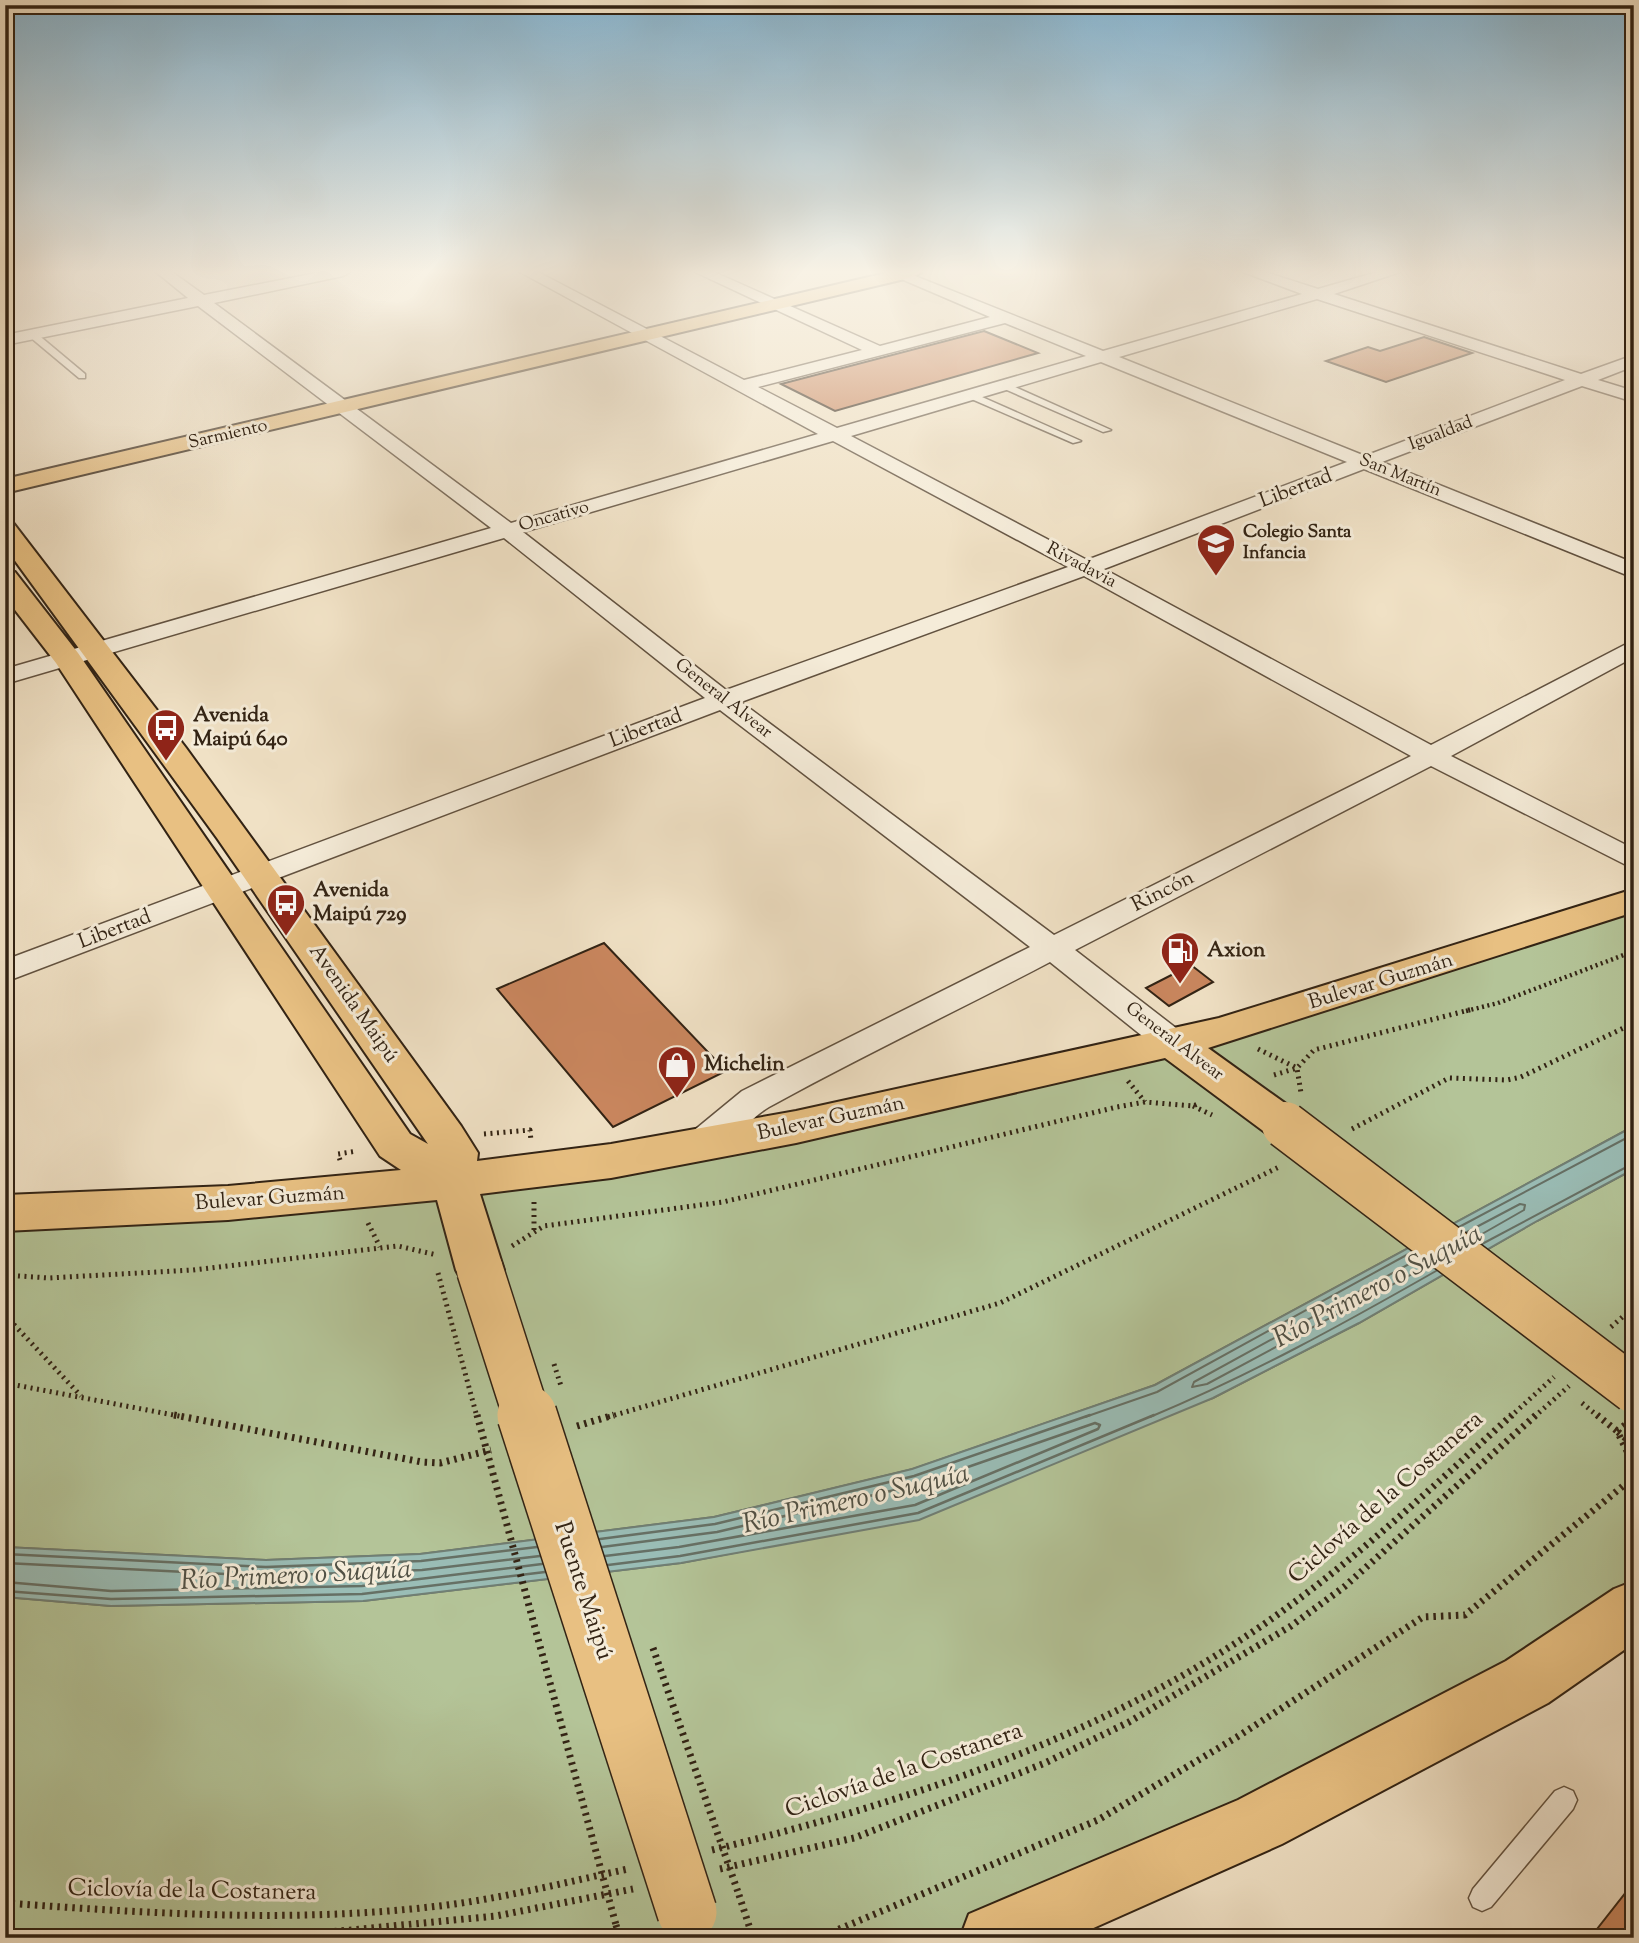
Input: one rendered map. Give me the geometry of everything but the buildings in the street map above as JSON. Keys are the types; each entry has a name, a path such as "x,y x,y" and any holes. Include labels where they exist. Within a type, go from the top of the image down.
{"main road":[{"name":"Sarmiento","path":"5,486 530,363"},
{"name":"Avenida Maipú","path":"5,529 223,889 395,1145 454,1182"},
{"name":"Avenida Maipú","path":"5,578 83,654 262,874 446,1137 456,1153 454,1182 464,1264"},
{"name":"Bulevar Guzmán","path":"5,1213 228,1203 454,1182 699,1146 868,1112 1223,1031 1634,900"},
{"name":"General Alvear","path":"1173,1044 1293,1128 1625,1410"},
{"name":"Puente Maipú","path":"464,1264 694,1893"},
{"path":"993,1938 1260,1822 1527,1682 1634,1609"}],"street":[{"name":"General Alvear","path":"284,363 508,531 723,700 1052,948 1173,1044"},
{"name":"Rivadavia","path":"698,363 1086,568 1430,756 1634,860"},
{"path":"742,386 833,363"},
{"name":"Oncativo","path":"5,677 1079,363"},
{"name":"San Martín","path":"1119,363 1634,570"},
{"path":"1528,363 1634,397"},
{"name":"Igualdad","path":"1366,462 1627,363"},
{"name":"Libertad","path":"5,972 723,700 1086,568 1366,462"},
{"name":"Rincón","path":"699,1146 754,1100 1430,756 1634,647"}],"lane":[{"path":"66,363 82,376"},
{"path":"1003,385 1106,430"},
{"path":"970,395 1076,441"},
{"path":"1482,1898 1564,1800"}],"path":[{"path":"5,1275 48,1278 193,1270 398,1246 464,1264 514,1246 524,1236 544,1226 723,1202 1117,1107 1145,1102 1193,1106 1235,1088 1297,1068 1314,1050 1498,1003 1634,951"},
{"path":"1340,1135 1449,1078 1507,1080 1521,1077 1634,1023"},
{"path":"1223,1031 1297,1068"},
{"path":"569,1428 1000,1303 1194,1211 1293,1128 1297,1068"},
{"path":"464,1264 620,1938"},
{"path":"1604,1334 1634,1307"},
{"path":"5,1315 82,1397"},
{"name":"Ciclovía de la Costanera","path":"694,1893 853,1814 1021,1755 1142,1698 1247,1635 1314,1588 1563,1369"},
{"path":"5,1383 422,1462 440,1463 502,1447"},
{"path":"267,1938 412,1929 569,1905 694,1893 854,1838 1045,1763 1129,1721 1291,1626 1344,1587 1573,1383"},
{"path":"1625,1410 1634,1418"},
{"path":"1625,1410 1634,1445"},
{"path":"1625,1410 1634,1465"},
{"path":"818,1938 1098,1820 1237,1737 1423,1617 1465,1615 1634,1477"},
{"name":"Ciclovía de la Costanera","path":"5,1903 258,1917 405,1910 554,1885 632,1868"},
{"path":"694,1893 753,1938"},
{"path":"79,1938 91,1934 232,1938"}],"green space":[{"path":"1634,900 1634,1126 1155,1385 913,1469 714,1517 420,1554 266,1560 5,1547 5,1213 353,1193 1110,1056"},
{"path":"1634,1169 1634,1609 993,1938 5,1938 5,1597 111,1606 363,1601 681,1563 796,1541 1213,1398 1359,1323"}],"water":[{"name":"Río Primero o Suquía","path":"1634,1126 1634,1169 1359,1323 1213,1398 919,1520 681,1563 363,1601 111,1606 5,1597 5,1547 266,1560 420,1554 714,1517 912,1469 1155,1385"}],"place":[{"name":"Colegio Santa Infancia","path":"1216,577"},
{"name":"Avenida Maipú 640","path":"166,762"},
{"name":"Avenida Maipú 729","path":"286,937"},
{"name":"Axion","path":"1180,985"},
{"name":"Michelin","path":"677,1099"}]}
